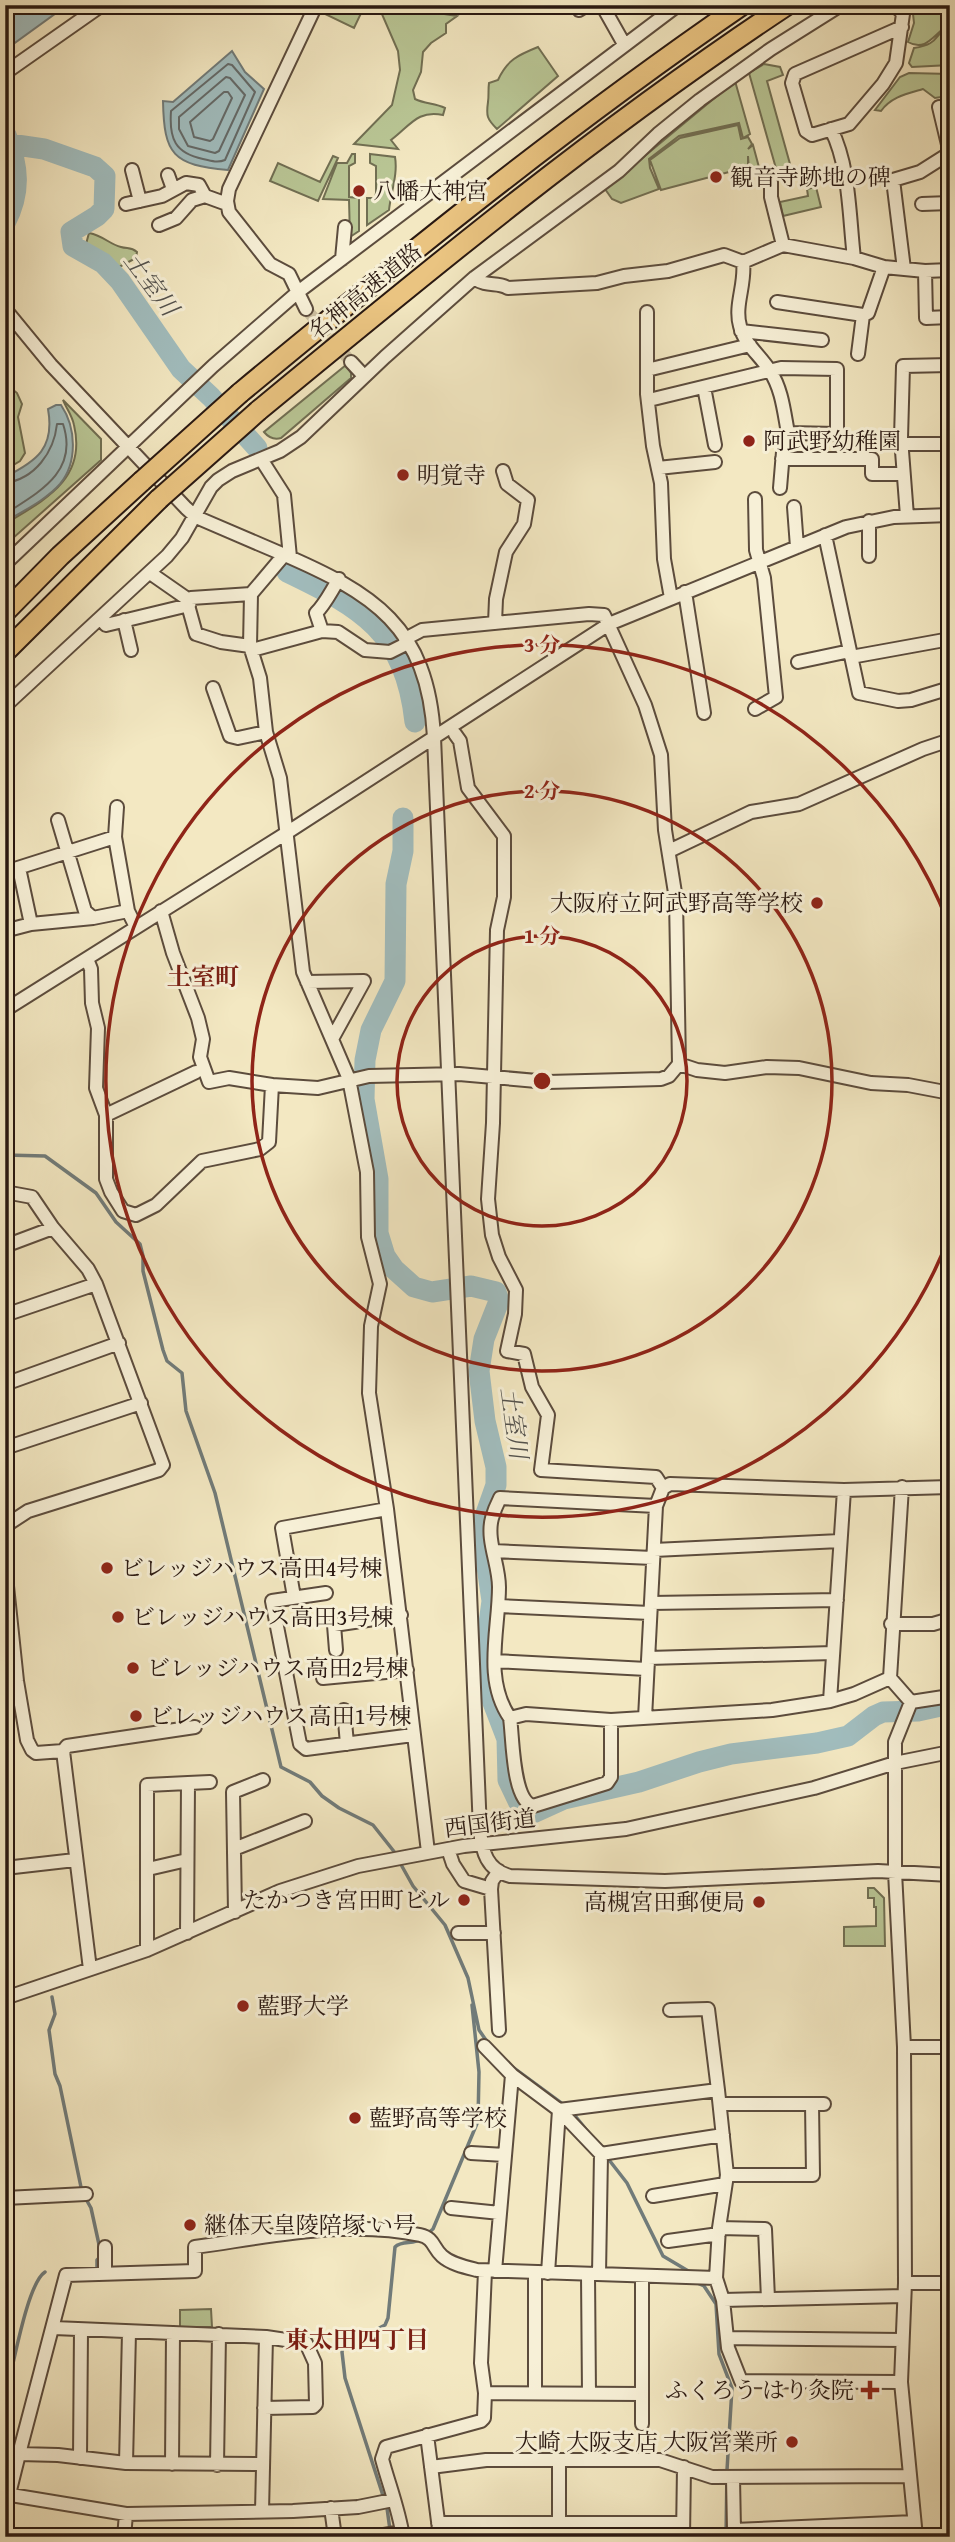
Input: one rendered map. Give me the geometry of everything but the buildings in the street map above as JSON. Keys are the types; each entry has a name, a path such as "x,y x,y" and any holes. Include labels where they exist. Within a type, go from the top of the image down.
{"highway":[{"name":"名神高速道路","path":"5,612 60,556 240,393 499,182 741,5"},
{"name":"名神高速道路","path":"5,652 159,499 258,411 444,258 609,129 786,5"}],"street":[{"path":"5,73 102,5"},
{"path":"306,309 289,274 270,264 229,212 227,204 229,189 316,5"},
{"path":"602,5 624,44"},
{"path":"5,564 214,366 298,292 678,5"},
{"path":"5,706 167,555 196,517 211,487 218,480 301,437 364,376 474,278 619,171 658,134 700,100 771,49 841,5"},
{"path":"895,5 903,14 902,27 896,63 884,84 849,124 812,135 806,131 792,83 794,74 902,27"},
{"path":"904,270 893,180 920,172 950,153 939,107"},
{"path":"831,129 842,160 854,258"},
{"path":"132,170 140,201"},
{"path":"168,175 173,189"},
{"path":"771,182 771,197 783,245"},
{"path":"126,204 162,196 186,183 199,185 205,196"},
{"path":"167,226 192,200 205,196 227,204"},
{"path":"922,204 950,203"},
{"path":"342,259 345,227"},
{"path":"474,278 483,284 503,285 508,288 577,285 668,271 724,255 743,262 783,245 904,270 950,270"},
{"path":"743,262 743,286 738,306 741,331 779,387 788,433 784,440 780,488"},
{"path":"777,302 868,313 884,267"},
{"path":"925,271 926,318 950,317"},
{"path":"5,309 51,365 196,517 340,579 375,603 407,641 427,687 433,713 481,1844 486,1859 499,1871 519,1877 665,1881 895,1872 950,1875"},
{"path":"648,312 649,400 662,491 665,569 671,598"},
{"path":"858,354 863,314"},
{"path":"741,331 822,340"},
{"path":"648,370 750,345"},
{"path":"351,362 364,376"},
{"path":"907,516 901,444 903,366 950,365"},
{"path":"649,400 781,368 837,369 837,433 788,433"},
{"path":"704,387 715,445"},
{"path":"901,444 950,444"},
{"path":"189,605 191,598 251,594 287,556 284,495 261,459"},
{"path":"782,459 872,459 872,474 903,474"},
{"path":"658,468 715,462"},
{"path":"495,623 496,599 506,552 524,524 528,500 507,484 503,471"},
{"path":"755,499 755,551 764,578 776,697 755,709"},
{"path":"794,507 797,547"},
{"path":"5,1010 288,832 609,624 825,535 869,521 907,516 950,515"},
{"path":"869,521 869,556"},
{"path":"825,535 859,693 898,701 911,700 950,688"},
{"path":"153,575 186,598 196,634 251,648 322,631 338,632 366,650 390,652 422,630 604,615 645,705 659,745 663,766 665,830 676,899 679,1064 669,1076 661,1079 548,1082 447,1074 369,1076 318,1088 272,1085 229,1078 209,1082 200,1057 203,1039 198,1018 160,911"},
{"path":"322,631 316,613 327,602 327,597 340,579"},
{"path":"685,592 704,713"},
{"path":"251,594 251,648 261,686 266,732 280,778 288,832 289,874 299,953 307,982 349,1079 367,1172 368,1237 380,1284 371,1326 369,1393 401,1615 428,1852"},
{"path":"100,618 106,625 189,605"},
{"path":"124,620 131,650"},
{"path":"798,662 950,639"},
{"path":"213,688 230,736 237,738 266,732"},
{"path":"455,734 460,741 468,788 504,836 504,897 497,930 489,1215 499,1256 516,1290 515,1314 507,1350 524,1354 532,1387 548,1415 541,1470 656,1477 663,1488"},
{"path":"669,851 751,812 799,804 923,749 950,740"},
{"path":"117,807 115,837 128,911 136,927"},
{"path":"58,820 85,911 93,918"},
{"path":"5,872 115,837"},
{"path":"19,868 31,924"},
{"path":"5,920 9,930 31,924 93,918 128,911"},
{"path":"87,959 91,970 92,1003 98,1028 96,1088 106,1115 107,1182 123,1211 136,1215 156,1205 202,1161 260,1149 266,1145 269,1142 272,1085"},
{"path":"307,982 364,981 332,1039"},
{"path":"679,1064 726,1073 767,1067 799,1068 871,1083 908,1085 950,1093"},
{"path":"106,1115 196,1072"},
{"path":"5,1192 32,1197 53,1228 88,1269 96,1284 163,1465 159,1470 28,1511 5,1526"},
{"path":"5,1246 53,1228"},
{"path":"5,1315 96,1284"},
{"path":"5,1384 118,1343"},
{"path":"5,1448 141,1403"},
{"path":"645,1718 656,1506 663,1488 670,1484 844,1490 950,1487"},
{"path":"902,1487 891,1624 890,1678 911,1702"},
{"path":"830,1701 844,1490"},
{"path":"611,1720 611,1777 607,1783 533,1806 525,1801 516,1781 510,1718 502,1705 495,1661 499,1606 498,1571 493,1551 491,1520 500,1498 656,1506"},
{"path":"294,1597 282,1528 387,1509"},
{"path":"493,1551 654,1554 840,1541"},
{"path":"5,1567 27,1740 36,1753 63,1751"},
{"path":"326,1593 272,1601 300,1744 306,1749 413,1735"},
{"path":"499,1606 650,1608 837,1600"},
{"path":"336,1650 334,1625 401,1615"},
{"path":"891,1624 933,1624 950,1619"},
{"path":"495,1661 647,1664 833,1653"},
{"path":"323,1678 407,1670"},
{"path":"510,1718 526,1714 611,1720 772,1710 830,1701 890,1678"},
{"path":"911,1702 950,1696"},
{"path":"911,1702 895,1742 895,1872 904,2047 904,2290 901,2382 916,2537"},
{"path":"344,1710 347,1744"},
{"path":"90,1969 63,1751 67,1746 195,1727"},
{"name":"西国街道","path":"5,1998 147,1950 280,1892 332,1873 394,1857 640,1826 814,1788 895,1763 950,1752"},
{"path":"235,1912 233,1792 263,1780"},
{"path":"147,1950 147,1785 210,1782"},
{"path":"187,1933 188,1783"},
{"path":"234,1849 305,1821"},
{"path":"449,1849 456,1870 464,1881 491,1889"},
{"path":"5,1868 75,1860"},
{"path":"148,1869 187,1860"},
{"path":"499,1871 492,1881 491,1889 494,1933 492,2007 499,2030"},
{"path":"458,1933 494,1933"},
{"path":"670,2010 708,2009 721,2105 726,2180 716,2278 723,2300 729,2348 741,2381 901,2382"},
{"path":"484,2046 512,2075 559,2110 601,2154 589,2393"},
{"path":"904,2047 950,2047"},
{"path":"372,2537 403,2534 382,2459 386,2447 481,2421 486,2414 481,2353 490,2271 500,2213 512,2075"},
{"path":"559,2110 718,2090"},
{"path":"653,2196 726,2180 813,2175 818,2105 721,2105"},
{"path":"536,2393 541,2273 559,2110"},
{"path":"601,2154 723,2136"},
{"path":"471,2153 505,2155"},
{"path":"5,2198 84,2195"},
{"path":"451,2208 500,2213"},
{"path":"668,2241 719,2231 765,2228 768,2299"},
{"path":"393,2500 358,2507 125,2514 7,2494 54,2328 66,2275 195,2271 195,2247 313,2231 366,2230 425,2237 444,2258 460,2266 490,2271 716,2278"},
{"path":"105,2247 105,2274"},
{"path":"642,2276 642,2424"},
{"path":"723,2300 904,2290 950,2283"},
{"path":"54,2328 219,2334 306,2343 315,2362 316,2404 313,2407 264,2408"},
{"path":"80,2330 80,2458"},
{"path":"125,2463 129,2332"},
{"path":"172,2464 173,2333"},
{"path":"217,2465 219,2334"},
{"path":"262,2511 266,2337"},
{"path":"727,2338 902,2340"},
{"path":"485,2393 642,2394"},
{"path":"427,2435 440,2537"},
{"path":"19,2454 125,2463 262,2464"},
{"path":"431,2467 486,2460 660,2460 712,2477 910,2476"},
{"path":"559,2460 559,2537"},
{"path":"683,2537 684,2468"},
{"path":"733,2478 734,2530 914,2522"},
{"path":"331,2508 334,2537"},
{"path":"124,2537 125,2514"},
{"path":"438,2523 683,2523"}],"green space":[{"path":"327,5 365,5 354,28 325,14"},
{"path":"378,5 418,5 418,10 457,16 446,24 446,33 423,52 421,72 413,90 415,99 445,108 443,115 427,115 415,120 391,140 398,149 354,144 392,105 400,70 398,51"},
{"path":"912,5 950,5 950,24 926,43 915,45 908,42 914,23"},
{"path":"950,26 950,65 912,67 909,63 914,48 929,44"},
{"path":"538,47 558,76 497,129 487,114 489,83 498,80 514,59"},
{"path":"764,64 780,67 783,75 767,81 790,164 777,172 749,73"},
{"path":"909,73 950,74 950,103 947,96 935,98 923,89 894,99 881,111 875,110 900,77"},
{"path":"735,81 750,134 743,138 739,123 679,136 649,159 659,189 621,203 612,199 605,189"},
{"path":"738,125 741,139 748,137 752,144 748,149 753,145 760,171 749,171 748,156 748,167 661,190 650,160 680,138"},
{"path":"352,154 355,154 355,163 349,166 349,197 359,198 359,231 350,237 349,200 323,199 337,163 347,163"},
{"path":"370,154 395,157 396,170 389,210 367,225 367,198 375,198 376,193 376,166 370,163"},
{"path":"333,156 338,158 318,201 270,181 278,163 320,182"},
{"path":"816,187 821,207 783,216 780,202 808,196 807,189"},
{"path":"89,233 117,246 133,249 137,252 136,258 119,267 86,244"},
{"path":"346,365 351,378 281,438 272,438 264,432"},
{"path":"5,383 17,393 22,404 18,417 25,453 20,461 5,470"},
{"path":"63,400 101,439 101,460 12,539 5,533 5,524 59,486 74,460 74,425"},
{"path":"868,1888 874,1888 884,1898 885,1946 844,1946 844,1927 876,1926 876,1907 874,1898 868,1898"},
{"path":"211,2309 212,2327 180,2327 180,2310"}],"water":[{"path":"5,5 62,5 63,8 5,50"},
{"path":"232,51 245,72 264,89 228,170 195,165 175,154 170,145 166,134 163,101 173,102"},
{"path":"61,405 66,414 72,434 72,455 66,475 48,495 5,522 5,477 35,459 41,452 49,434 48,409"}],"waterway":[{"path":"5,223 16,190 16,169 6,135"},
{"name":"土室川","path":"10,144 44,149 95,167 105,176 104,209 71,232 73,246 103,263 120,281 181,369 211,397 257,448"},
{"name":"土室川","path":"287,572 358,612 390,644 410,691 415,722"},
{"name":"土室川","path":"403,818 403,851 396,884 395,981 371,1030 365,1060 364,1099 378,1179 378,1233 385,1256 394,1269 414,1287 432,1292 471,1286 496,1292 499,1301 484,1339 479,1371 485,1421 496,1467 496,1485 483,1522 492,1601 487,1638 492,1700 507,1739 508,1780 519,1803 531,1814 564,1799 639,1782 731,1754 817,1743 848,1736 883,1712 918,1711 950,1704"},
{"path":"5,1155 45,1156 96,1193 116,1222 140,1244 143,1271 163,1350 167,1361 182,1373 186,1411 215,1493 281,1767 310,1782 322,1796 339,1808 373,1825 396,1854"},
{"path":"399,1861 413,1886 445,1925 468,1978 479,2030 488,2043"},
{"path":"52,1997 55,2014 49,2030 55,2074 60,2086 82,2192 91,2208 100,2249"},
{"path":"427,2234 433,2229 478,2121 479,2072 472,2005"},
{"path":"511,2066 564,2105"},
{"path":"572,2112 589,2133"},
{"path":"606,2156 627,2183 663,2256 690,2272"},
{"path":"390,2530 387,2508 345,2378 342,2352 343,2347 385,2325 395,2247 421,2239"},
{"path":"97,2271 97,2260 101,2256"},
{"path":"9,2380 28,2305 33,2290 45,2272"},
{"path":"695,2282 704,2286 716,2304 719,2354 732,2388 726,2537"}],"tunnel":[{"path":"306,309 351,362"}],"place":[{"name":"観音寺跡地の碑","path":"716,177"},
{"name":"八幡大神宮","path":"359,191"},
{"name":"阿武野幼稚園","path":"749,441"},
{"name":"明覚寺","path":"403,475"},
{"name":"大阪府立阿武野高等学校","path":"817,903"},
{"name":"ビレッジハウス高田4号棟","path":"107,1568"},
{"name":"ビレッジハウス高田3号棟","path":"118,1617"},
{"name":"ビレッジハウス高田2号棟","path":"133,1668"},
{"name":"ビレッジハウス高田1号棟","path":"136,1716"},
{"name":"たかつき宮田町ビル","path":"464,1900"},
{"name":"高槻宮田郵便局","path":"759,1902"},
{"name":"藍野大学","path":"243,2006"},
{"name":"藍野高等学校","path":"355,2118"},
{"name":"継体天皇陵陪塚 い号","path":"190,2225"},
{"name":"ふくろう はり灸院","path":"870,2390"},
{"name":"大崎 大阪支店 大阪営業所","path":"792,2442"}],"district":[{"name":"土室町","path":"203,977"},
{"name":"東太田四丁目","path":"357,2340"}]}
